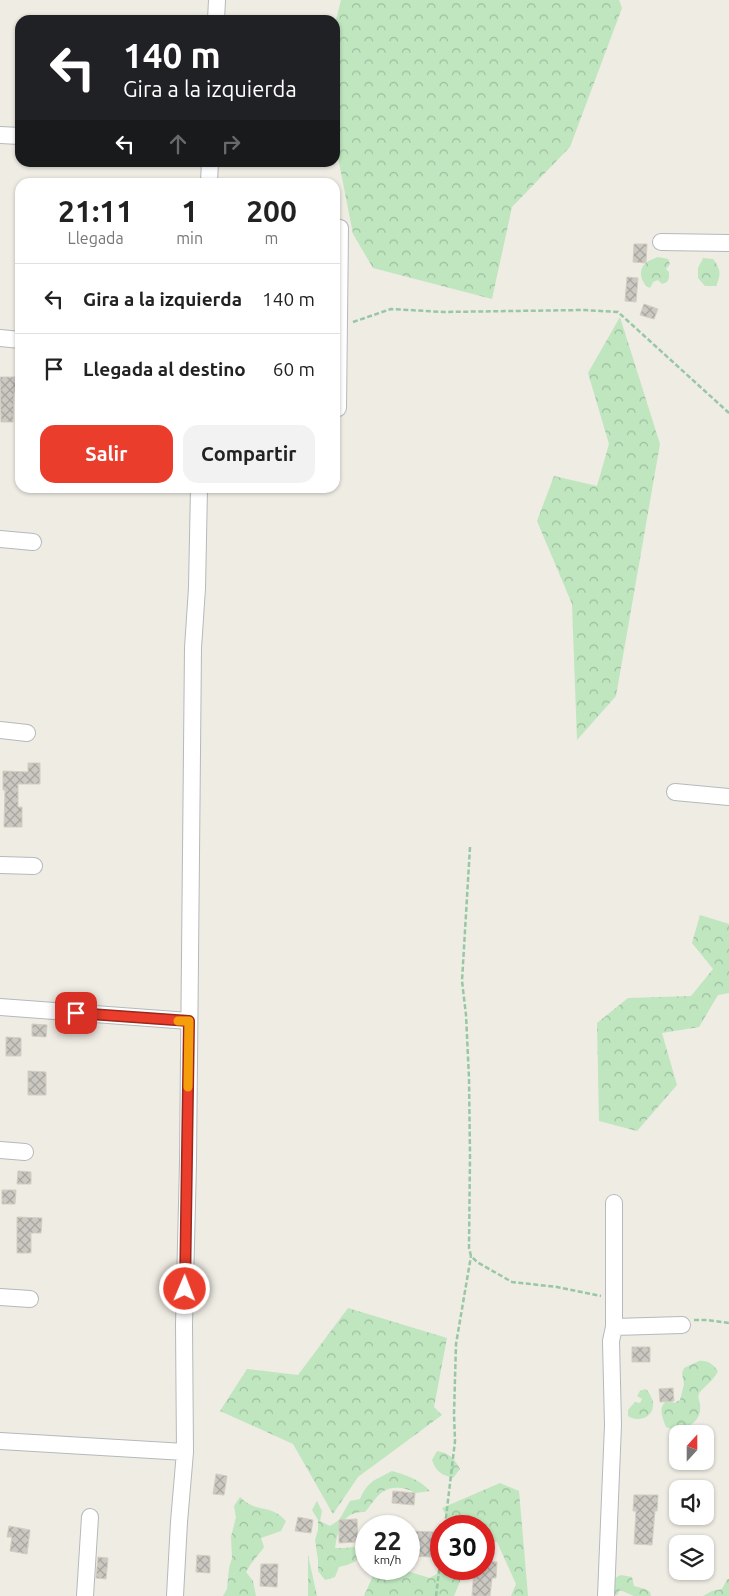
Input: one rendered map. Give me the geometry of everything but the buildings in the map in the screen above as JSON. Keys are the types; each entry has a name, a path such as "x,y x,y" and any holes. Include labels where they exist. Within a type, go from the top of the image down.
{"street":[{"path":"216,0 216,15"},
{"path":"0,135 15,136"},
{"path":"661,242 729,243"},
{"path":"0,338 15,340"},
{"path":"175,1596 185,1452 184,1325 193,648 197,588 199,493"},
{"path":"0,539 33,542"},
{"path":"0,730 27,733"},
{"path":"675,792 729,797"},
{"path":"0,865 34,866"},
{"path":"0,1007 189,1021"},
{"path":"0,1150 25,1152"},
{"path":"606,1596 613,1425 611,1341 614,1327 614,1203"},
{"path":"0,1297 30,1299"},
{"path":"614,1327 682,1325"},
{"path":"0,1441 185,1452"},
{"path":"85,1596 90,1517"}],"path":[{"path":"340,329 353,321 391,309 444,312 583,310 618,312 729,413"},
{"path":"470,847 462,981 469,1078 468,1248 471,1256 477,1262 512,1282 558,1287 614,1300"},
{"path":"446,1515 454,1441 456,1344 471,1256"},
{"path":"682,1325 689,1320 729,1323"},
{"path":"436,1596 438,1580"}],"green space":[{"path":"341,0 619,0 622,8 570,147 512,207 492,299 373,268 353,234 340,167 340,15 337,15"},
{"path":"658,257 668,259 670,264 666,269 669,272 669,278 667,282 662,284 658,280 653,282 650,288 642,280 642,269 647,262"},
{"path":"703,258 713,259 718,266 719,279 716,286 705,286 698,278 698,268"},
{"path":"620,317 660,444 616,696 577,740 572,604 537,521 554,476 597,486 609,444 588,373"},
{"path":"700,915 729,924 729,993 718,995 699,1027 662,1033 677,1085 637,1131 599,1121 597,1023 628,998 691,996 713,969 692,943"},
{"path":"348,1308 447,1338 434,1407 442,1415 358,1477 333,1514 293,1444 220,1411 247,1369 298,1375"},
{"path":"699,1361 705,1361 714,1366 718,1371 699,1393 700,1410 697,1419 691,1425 669,1425 669,1428 666,1427 663,1419 662,1408 665,1402 669,1400 674,1403 680,1400 684,1384 682,1373 684,1368"},
{"path":"645,1389 652,1398 652,1410 650,1414 643,1418 631,1418 628,1416 628,1410 635,1402 640,1403 642,1399 637,1396 640,1391"},
{"path":"437,1451 448,1455 458,1465 460,1469 453,1478 443,1474 435,1467 432,1460"},
{"path":"392,1471 408,1476 430,1491 415,1493 403,1488 385,1490 365,1512 351,1514 340,1528 335,1548 355,1546 355,1561 339,1567 335,1577 325,1580 318,1571 315,1540 318,1520 312,1510 317,1501 322,1511 320,1521 330,1526 339,1520 350,1501 360,1499 369,1484"},
{"path":"500,1483 519,1491 528,1596 511,1596 516,1584 497,1542 495,1541 495,1515 446,1515 442,1508"},
{"path":"240,1497 252,1505 280,1515 286,1521 281,1531 261,1538 264,1547 246,1572 253,1581 256,1596 223,1596 227,1589 232,1558 231,1537 236,1517 234,1506"},
{"path":"308,1555 317,1596 308,1596"},
{"path":"420,1575 430,1578 430,1580 461,1580 454,1596 364,1596 371,1580 420,1580"},
{"path":"621,1575 632,1577 634,1586 645,1589 650,1592 651,1596 634,1596 620,1590 617,1595 610,1596 615,1578"},
{"path":"727,1579 729,1579 729,1596 703,1596 712,1591 722,1589"}],"slow traffic":[{"path":"178,1021 189,1021 188,1087"}],"route":[{"path":"76,1013 189,1021 185,1289"}]}
